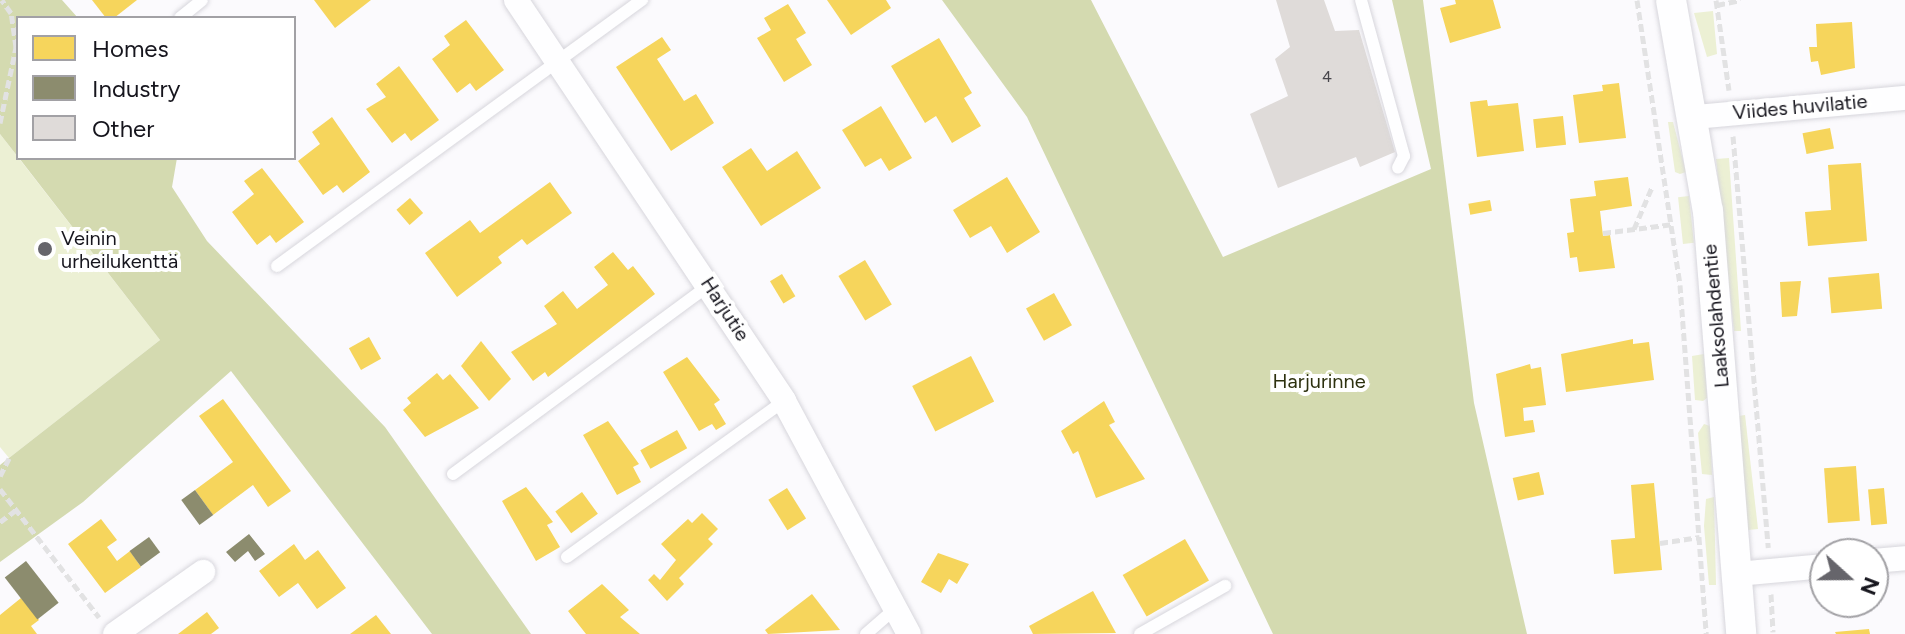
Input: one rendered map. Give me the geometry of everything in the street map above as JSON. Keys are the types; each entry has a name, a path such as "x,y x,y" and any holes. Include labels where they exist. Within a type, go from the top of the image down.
{"street":[{"name":"Harjutie","path":"516,0 560,62 632,179 709,285 784,401 909,634"},
{"name":"Laaksolahdentie","path":"1671,0 1695,117 1708,211 1741,634"},
{"name":"Viides huvilatie","path":"1695,117 1905,98"},
{"path":"1737,574 1809,567"},
{"path":"109,628 203,572"}],"lane":[{"path":"182,16 202,0"},
{"path":"277,266 642,0"},
{"path":"1361,0 1404,156 1398,168"},
{"path":"453,474 709,285"},
{"path":"567,557 784,401"},
{"path":"1140,634 1225,586"},
{"path":"866,634 895,609"}],"path":[{"path":"0,123 16,47 11,13 2,0"},
{"path":"1637,0 1673,224 1706,634"},
{"path":"1717,5 1740,0"},
{"path":"1634,229 1652,187"},
{"path":"1603,233 1673,224"},
{"path":"0,476 9,458"},
{"path":"0,489 109,628"},
{"path":"0,522 16,510"},
{"path":"1660,543 1700,537"}],"green space":[{"path":"0,0 62,0 76,16 16,16 16,154 0,134"},
{"name":"Harjurinne","path":"942,0 1091,0 1223,257 1431,169 1392,0 1423,0 1474,403 1527,634 1273,634 1027,117"},
{"path":"1713,11 1717,54 1707,57 1694,13"},
{"path":"1668,122 1673,122 1686,172 1680,174 1675,172"},
{"name":"Veinin urheilukenttä","path":"0,134 16,155 16,160 20,160 160,340 9,458 0,447"},
{"path":"1729,158 1741,331 1734,331 1716,159"},
{"path":"21,160 177,160 172,187 207,241 385,427 531,634 432,634 231,371 83,502 0,562 0,465 160,340"},
{"path":"1689,196 1694,243 1683,244 1678,197"},
{"path":"1704,354 1707,398 1703,401 1695,400 1692,356"},
{"path":"1745,415 1758,529 1748,530 1739,416"},
{"path":"1704,424 1710,426 1712,475 1702,474 1698,433"},
{"path":"1714,497 1716,585 1709,585 1704,526 1706,499"}],"building: Homes":[{"path":"92,0 137,0 117,16 104,16"},
{"path":"314,0 371,0 335,28"},
{"path":"827,0 886,0 891,8 851,35"},
{"path":"1455,0 1493,0 1501,28 1450,43 1440,8 1456,4"},
{"path":"788,4 806,33 796,39 812,65 784,82 757,38 771,30 764,18"},
{"path":"466,20 504,70 476,91 470,83 457,93 432,59 450,45 444,36"},
{"path":"1852,22 1855,68 1821,75 1818,61 1811,62 1809,47 1817,47 1816,24"},
{"path":"662,37 671,50 657,59 684,101 696,94 714,123 671,151 616,67"},
{"path":"939,38 972,93 964,98 981,126 952,143 936,116 925,123 891,66"},
{"path":"399,66 439,120 411,141 405,133 392,143 366,109 386,97 376,84"},
{"path":"1619,83 1626,138 1579,143 1573,95 1603,91 1602,85"},
{"path":"1487,100 1488,106 1518,103 1524,151 1477,157 1470,102"},
{"path":"881,106 912,158 889,171 881,158 865,167 842,130"},
{"path":"1563,116 1566,145 1536,148 1533,119"},
{"path":"332,117 370,172 343,193 337,185 323,195 298,161 320,144 312,132"},
{"path":"1830,128 1834,149 1807,154 1803,133"},
{"path":"751,148 767,171 797,151 821,188 761,226 722,167"},
{"path":"1861,163 1867,241 1808,246 1805,212 1831,210 1828,165"},
{"path":"262,168 304,222 276,243 270,235 257,245 232,212 254,194 244,181"},
{"path":"1007,177 1040,232 1007,253 991,226 970,238 953,210"},
{"path":"1628,177 1632,206 1600,211 1603,236 1610,235 1615,268 1579,272 1577,257 1570,258 1567,233 1574,232 1570,199 1596,196 1594,181"},
{"path":"550,182 572,213 527,245 522,239 498,257 502,263 457,297 425,253 470,220 480,233"},
{"path":"410,198 423,213 410,225 396,210"},
{"path":"1490,200 1492,211 1470,215 1468,204"},
{"path":"613,252 628,270 633,266 655,294 548,377 545,372 533,381 511,352 557,324 544,306 563,291 577,309 608,285 594,267"},
{"path":"865,260 892,305 865,321 838,276"},
{"path":"1879,273 1882,309 1831,313 1828,277"},
{"path":"782,274 795,296 783,303 770,281"},
{"path":"1801,281 1797,316 1782,317 1780,282"},
{"path":"1054,293 1072,325 1044,341 1026,309"},
{"path":"369,337 381,359 361,370 349,348"},
{"path":"1633,339 1633,344 1649,342 1654,380 1566,392 1561,354"},
{"path":"481,341 511,379 489,401 461,366"},
{"path":"971,356 994,401 935,431 912,386"},
{"path":"687,357 720,400 714,404 726,424 716,430 712,424 699,431 663,372"},
{"path":"1530,364 1531,369 1541,367 1546,405 1523,408 1524,421 1533,420 1535,432 1505,437 1496,374"},
{"path":"437,373 443,380 450,374 479,408 425,437 403,410 411,403 407,398"},
{"path":"223,399 291,491 268,507 253,485 213,515 195,490 233,462 199,416"},
{"path":"1104,401 1115,422 1109,425 1145,479 1096,498 1078,451 1073,454 1061,431"},
{"path":"608,421 639,464 633,467 641,482 617,495 583,435"},
{"path":"677,430 687,448 650,469 640,450"},
{"path":"1856,466 1860,521 1828,523 1824,468"},
{"path":"1539,472 1544,494 1518,500 1513,478"},
{"path":"1654,483 1662,570 1614,574 1611,540 1635,538 1631,485"},
{"path":"526,487 553,522 547,525 560,547 536,561 502,501"},
{"path":"787,488 806,519 787,530 768,500"},
{"path":"1884,488 1887,524 1871,525 1868,489"},
{"path":"582,492 598,514 571,533 555,511"},
{"path":"702,513 718,529 708,539 713,544 679,578 684,584 667,601 648,580 654,574 660,580 676,560 661,544 688,519 692,523"},
{"path":"101,519 117,540 107,547 117,561 130,551 141,567 105,593 68,544"},
{"path":"1185,539 1209,581 1147,617 1123,575"},
{"path":"294,544 305,560 318,550 346,588 317,609 298,583 279,597 259,571"},
{"path":"938,553 969,564 957,584 949,579 941,593 921,582"},
{"path":"602,584 629,610 620,617 640,634 586,634 568,611"},
{"path":"1093,591 1116,633 1033,634 1029,626"},
{"path":"812,594 840,630 768,634 765,630"},
{"path":"21,598 39,620 31,626 37,634 0,634 0,615"},
{"path":"207,612 219,628 211,634 178,634"},
{"path":"376,615 391,634 350,634"},
{"path":"1869,629 1870,634 1835,632"}],"building: Industry":[{"path":"195,490 213,515 199,525 181,500"},
{"path":"249,534 265,554 255,561 248,551 235,562 226,552"},
{"path":"149,537 160,552 141,566 130,551"},
{"path":"26,561 59,603 37,619 5,578"}],"building: Other":[{"path":"1276,0 1324,0 1335,31 1359,30 1395,152 1360,167 1356,157 1278,188 1250,114 1288,96 1275,59 1290,47"}],"place":[{"name":"Veinin urheilukenttä","path":"45,249"}]}
